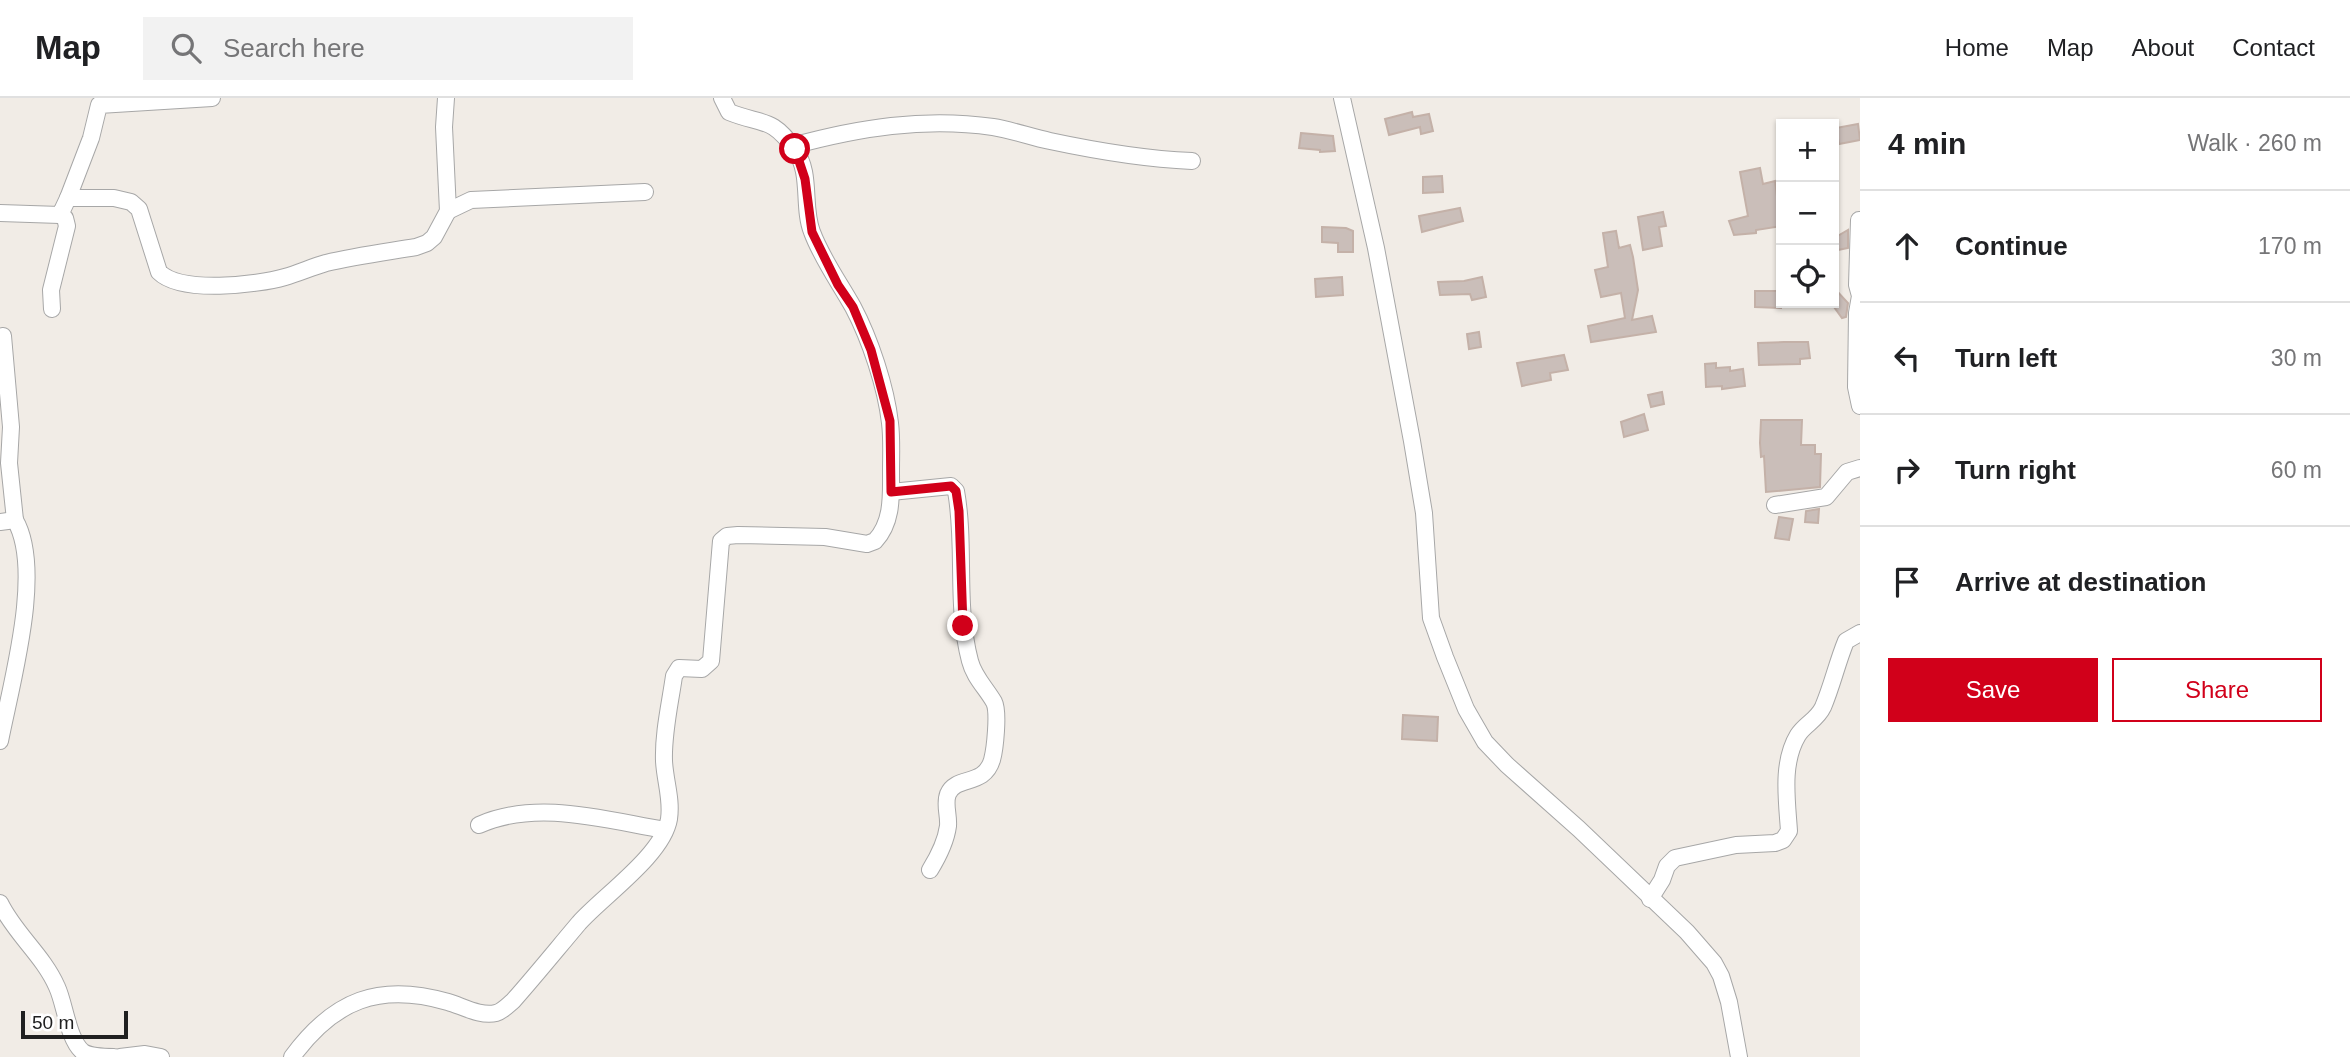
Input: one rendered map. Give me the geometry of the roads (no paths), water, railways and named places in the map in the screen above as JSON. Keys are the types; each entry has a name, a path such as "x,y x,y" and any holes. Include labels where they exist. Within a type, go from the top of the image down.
{"street":[{"path":"60,215 91,138 99,105 212,98"},
{"path":"68,198 114,198 131,202 139,209 144,219 159,272 172,280 213,285 254,284 326,263 427,243 439,229 448,211 444,127 446,98"},
{"path":"292,1057 316,1030 341,1008 379,994 414,994 485,1014 502,1010 522,991 579,923 653,849 665,830 669,821 670,796 664,764 664,744 674,676 679,668 702,669 711,661 721,541 727,536 738,535 825,537 871,543 877,539 888,517 891,492 890,421 871,350 853,307 838,285 812,232 798,154 769,122 729,112 722,98"},
{"path":"1342,98 1376,248 1424,513 1431,618 1466,709 1485,742 1507,765 1687,932 1714,963 1721,975 1739,1057"},
{"path":"792,146 858,130 936,122 995,127 1073,146 1149,159 1192,161"},
{"path":"448,211 471,200 645,192"},
{"path":"0,213 60,215 65,218 67,226 51,289 52,309"},
{"path":"1859,220 1857,285 1860,296 1857,313 1856,387 1860,406"},
{"path":"0,741 26,607 27,582 25,543 7,521 11,426 3,336"},
{"path":"1775,505 1826,497 1847,472 1860,468"},
{"path":"891,492 951,486 956,491 961,598 968,652 974,674 989,694 997,711 993,757 988,769 984,775 950,790 947,800 948,827 930,870"},
{"path":"1650,899 1667,866 1675,858 1736,845 1775,843 1786,836 1789,831 1787,772 1796,738 1802,729 1815,720 1822,709 1846,641 1860,634"},
{"path":"479,825 493,819 550,812 665,830"},
{"path":"0,902 13,927 48,968 78,1046 89,1055 114,1057"},
{"path":"120,1057 145,1054 161,1057"}]}
